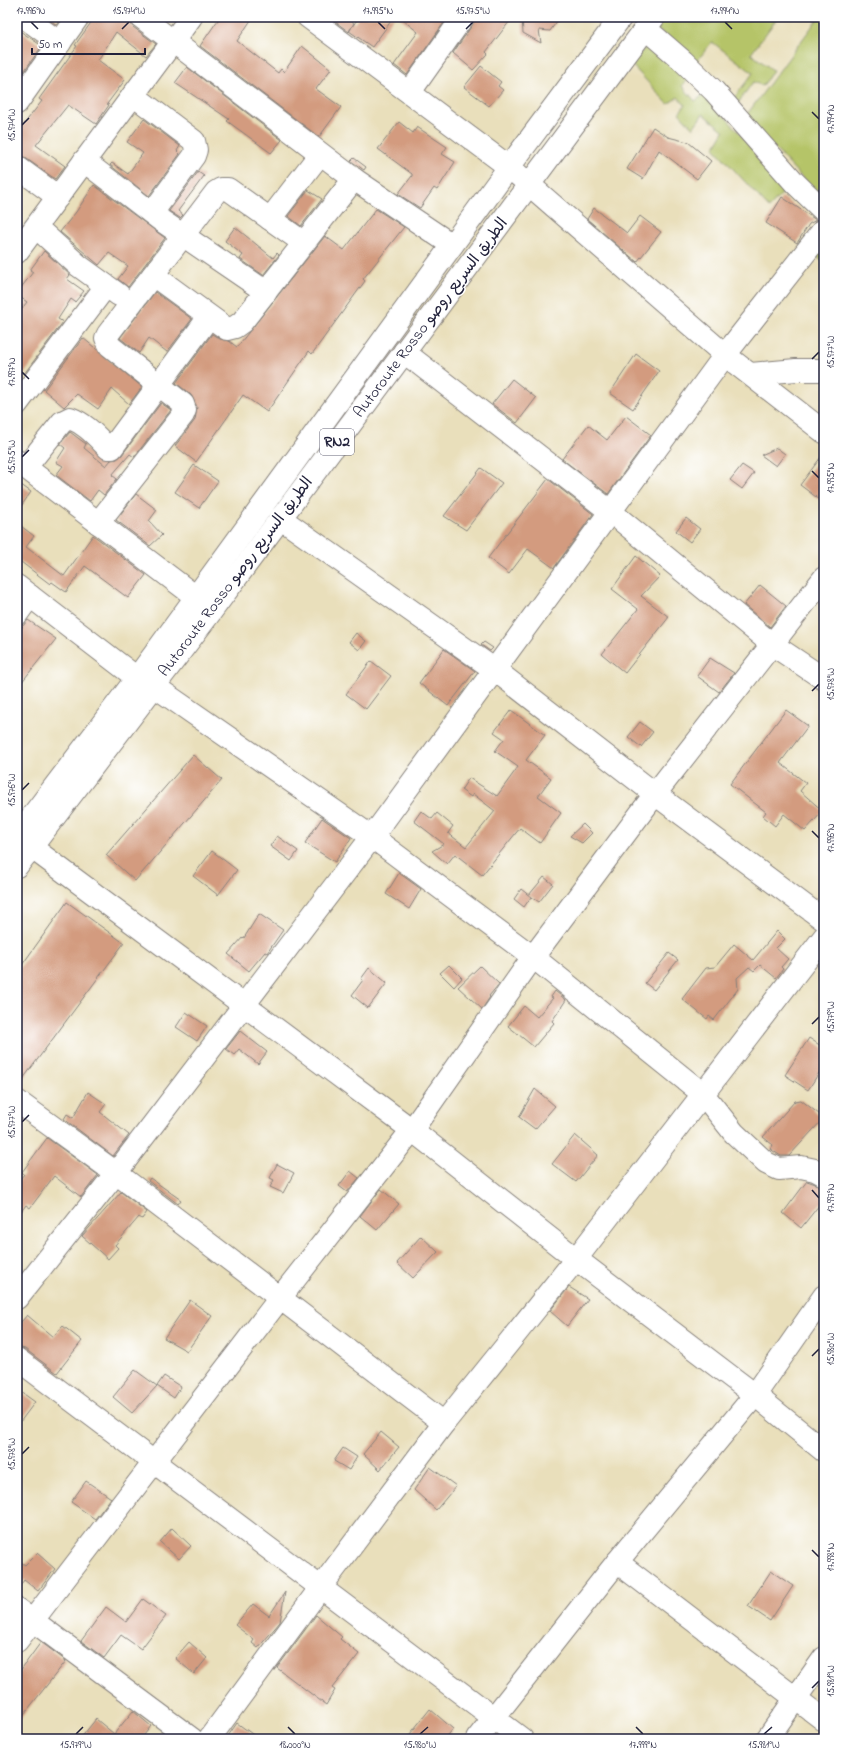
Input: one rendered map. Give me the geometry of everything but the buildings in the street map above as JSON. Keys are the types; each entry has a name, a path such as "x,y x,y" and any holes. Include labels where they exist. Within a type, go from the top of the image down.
{"main road":[{"path":"24,17 60,43"},
{"path":"17,103 78,17"},
{"path":"141,17 320,154 452,246"},
{"path":"17,252 191,17"},
{"path":"308,17 508,167 725,355 824,432"},
{"name":"Autoroute Rosso الطريق السريع روصو","path":"145,682 196,597 508,167 621,17"},
{"path":"410,92 456,20"},
{"path":"650,23 683,61 714,91 795,183 824,211"},
{"name":"Autoroute Rosso الطريق السريع روصو","path":"17,866 24,842 145,682 280,518 530,186 650,23"},
{"path":"133,96 194,141 196,147 194,156 152,213"},
{"path":"270,219 320,154"},
{"path":"84,161 152,213 266,292"},
{"path":"17,167 58,197"},
{"path":"153,275 227,329 235,327 266,292 354,179"},
{"path":"98,522 183,415 185,410 183,404 115,351 108,343 106,338 108,334 216,192 221,189 228,189 304,243"},
{"path":"36,227 79,266 132,303"},
{"path":"17,1298 116,1173 372,837 725,355 824,229"},
{"path":"17,404 106,286"},
{"path":"196,597 22,464 62,422 70,418 79,421 108,448 112,448 209,317"},
{"path":"404,352 611,512 773,645 824,679"},
{"path":"751,374 796,370 824,370"},
{"path":"280,518 495,670 655,794 824,920"},
{"path":"17,1641 24,1614 153,1462 412,1130 533,957 655,794 824,578"},
{"path":"17,614 24,591 145,682 372,837 533,957 703,1094 734,1133 766,1163 779,1169 801,1167 815,1170 824,1175"},
{"path":"24,842 412,1130 576,1259 755,1395 824,1451"},
{"path":"209,1739 444,1423 576,1259 824,937"},
{"path":"17,1101 116,1173 444,1423"},
{"path":"476,1739 616,1562 755,1395 824,1296"},
{"path":"17,1359 522,1739"},
{"path":"616,1562 795,1700 824,1720"},
{"path":"24,1614 192,1739"},
{"path":"767,1739 824,1658"}],"green space":[{"path":"665,17 778,17 751,54 773,70 763,86 753,82 736,106 730,103 753,73 712,42 697,61 656,28"},
{"path":"819,17 824,17 824,201 745,117"},
{"path":"651,42 689,78 682,86 695,101 705,94 788,187 769,208 714,148 724,131 703,114 693,128 679,113 685,105 678,97 668,104 630,63"},
{"path":"824,240 824,263 813,253"}]}
